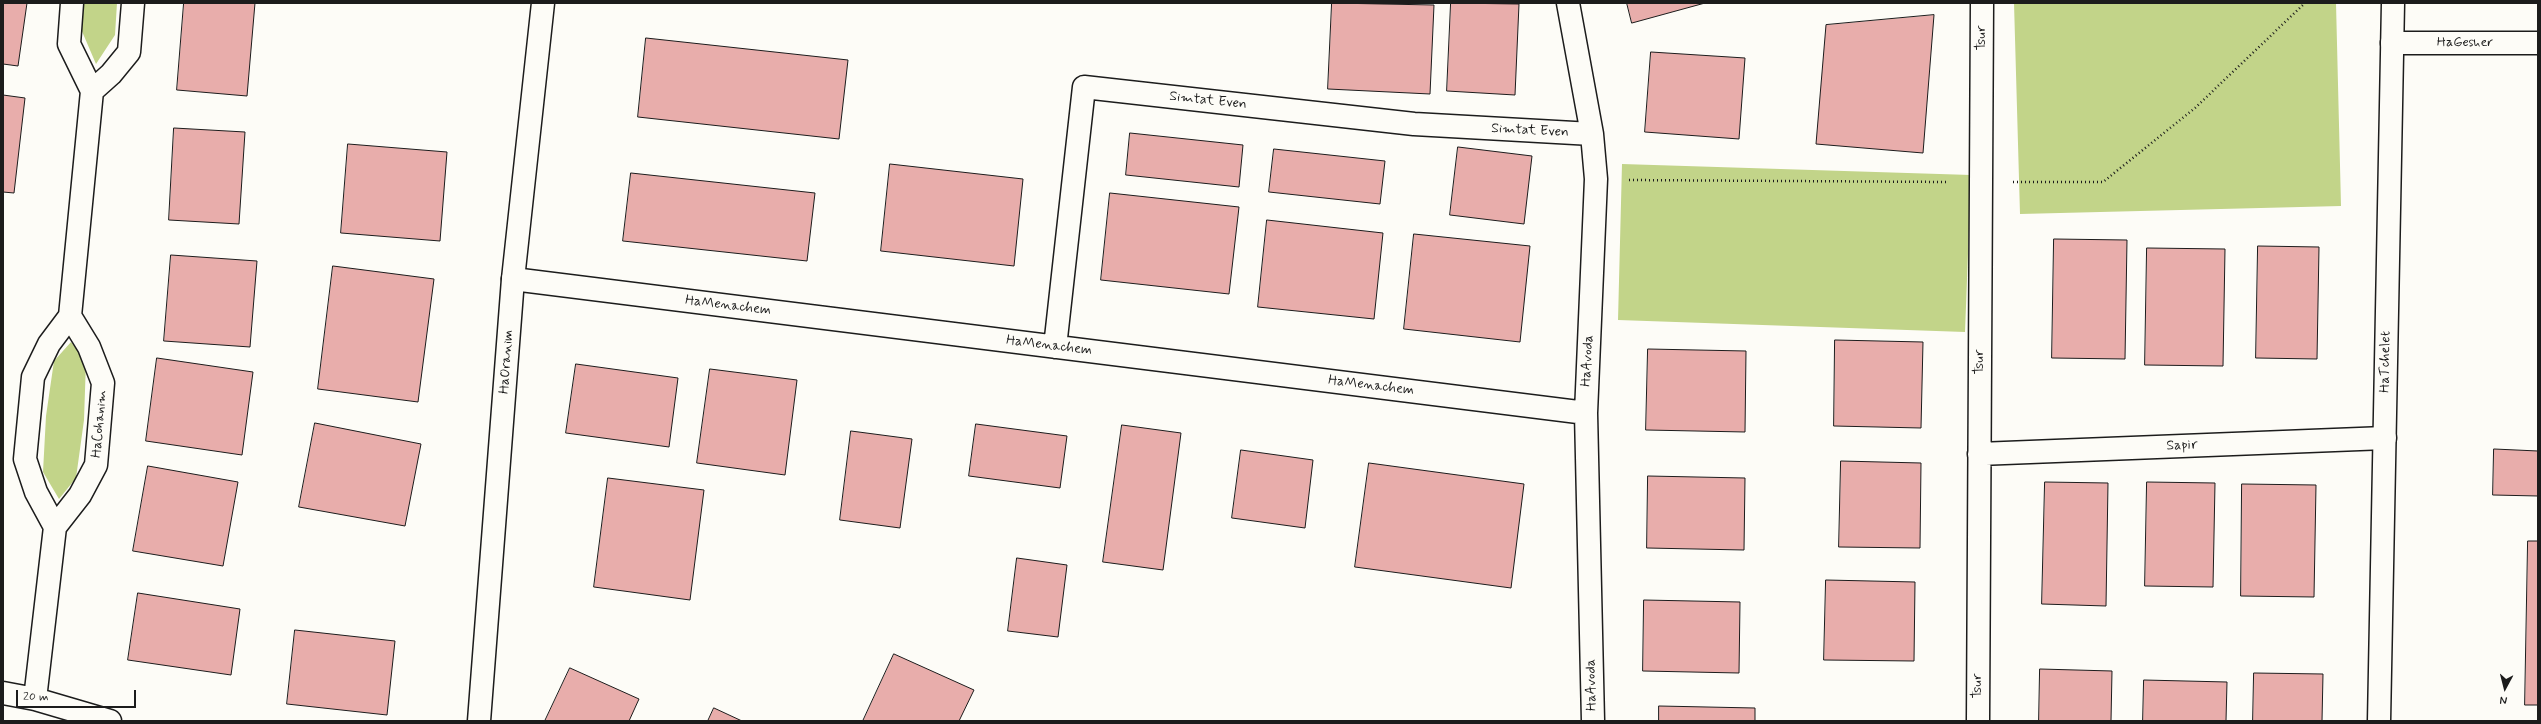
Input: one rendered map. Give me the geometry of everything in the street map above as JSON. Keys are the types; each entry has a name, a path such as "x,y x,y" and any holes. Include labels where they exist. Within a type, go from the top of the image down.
{"street":[{"path":"35,699 55,527 36,492 25,460 33,377 49,344 70,316 92,91 69,44 72,3"},
{"path":"92,91 111,74 129,52 134,3"},
{"name":"HaOranim","path":"479,721 513,279 543,3"},
{"name":"HaAvoda","path":"1568,3 1592,134 1596,179 1586,413 1593,721"},
{"name":"Tsur","path":"1978,721 1982,3"},
{"name":"HaTchelet","path":"2379,721 2393,3"},
{"name":"HaGesher","path":"2392,43 2538,43"},
{"name":"Simtat Even","path":"1055,347 1084,87 1414,124 1592,134"},
{"name":"HaMenachem","path":"513,279 1586,413"},
{"name":"HaCohanim","path":"55,527 80,495 96,465 103,383 89,347 70,316"},
{"name":"Sapir","path":"1979,454 2385,438"},
{"path":"3,693 35,699 110,721"}],"green space":[{"path":"83,3 117,3 115,35 96,64 81,29"},
{"path":"2014,3 2336,3 2341,206 2020,214"},
{"path":"1622,164 1971,175 1965,332 1618,320"},
{"path":"71,342 86,361 84,420 76,478 59,499 43,472 46,416 54,361"}],"building":[{"path":"3,3 27,3 18,66 3,64"},
{"path":"184,3 255,3 247,96 177,90"},
{"path":"1332,3 1434,5 1430,94 1328,89"},
{"path":"1451,3 1519,4 1515,95 1447,91"},
{"path":"1627,3 1705,3 1632,23"},
{"path":"1934,15 1923,153 1816,144 1826,25"},
{"path":"646,38 848,60 839,139 638,117"},
{"path":"1651,52 1745,58 1739,139 1645,132"},
{"path":"3,95 25,98 14,193 3,192"},
{"path":"174,128 245,132 239,224 169,220"},
{"path":"1130,133 1243,145 1239,187 1126,175"},
{"path":"348,144 447,152 440,241 341,233"},
{"path":"1458,147 1532,156 1524,224 1450,215"},
{"path":"1274,149 1385,161 1380,204 1269,192"},
{"path":"890,164 1023,179 1014,266 881,251"},
{"path":"631,173 815,193 807,261 623,241"},
{"path":"1110,193 1239,207 1229,294 1101,280"},
{"path":"1267,220 1383,233 1374,319 1258,307"},
{"path":"1414,234 1530,246 1520,342 1404,329"},
{"path":"2054,239 2127,240 2125,359 2052,358"},
{"path":"2258,246 2319,247 2317,359 2256,358"},
{"path":"2147,248 2225,249 2223,366 2145,365"},
{"path":"171,255 257,261 250,347 164,341"},
{"path":"333,266 434,279 418,402 318,389"},
{"path":"1835,340 1923,342 1921,428 1834,426"},
{"path":"1648,349 1746,351 1745,432 1646,430"},
{"path":"157,358 253,372 242,455 146,441"},
{"path":"576,364 678,378 669,447 566,433"},
{"path":"710,369 797,380 785,475 697,463"},
{"path":"315,423 421,444 405,526 299,507"},
{"path":"976,424 1067,436 1060,488 969,476"},
{"path":"1122,425 1181,433 1163,570 1103,562"},
{"path":"851,431 912,439 900,528 840,520"},
{"path":"2494,449 2538,451 2538,496 2493,495"},
{"path":"1241,450 1313,460 1305,528 1232,518"},
{"path":"1841,461 1921,463 1920,548 1839,547"},
{"path":"1369,463 1524,484 1511,588 1355,567"},
{"path":"148,466 238,482 223,566 133,551"},
{"path":"1648,476 1745,478 1744,550 1647,548"},
{"path":"608,478 704,490 690,600 594,587"},
{"path":"2045,482 2108,483 2106,606 2042,604"},
{"path":"2147,482 2215,483 2213,587 2145,586"},
{"path":"2242,484 2316,485 2314,597 2241,596"},
{"path":"2528,541 2538,541 2538,705 2525,705"},
{"path":"1017,558 1067,565 1058,637 1008,631"},
{"path":"1826,580 1915,582 1914,661 1824,660"},
{"path":"138,593 240,609 231,675 128,660"},
{"path":"1644,600 1740,602 1739,673 1643,671"},
{"path":"295,630 395,641 387,715 287,704"},
{"path":"894,654 974,690 959,721 863,721"},
{"path":"570,668 639,699 629,721 545,721"},
{"path":"2040,669 2112,671 2111,721 2039,721"},
{"path":"2254,673 2323,674 2322,721 2253,721"},
{"path":"2144,680 2227,682 2226,721 2143,721"},
{"path":"1659,706 1755,708 1755,721 1659,721"},
{"path":"714,708 742,721 708,721"}]}
